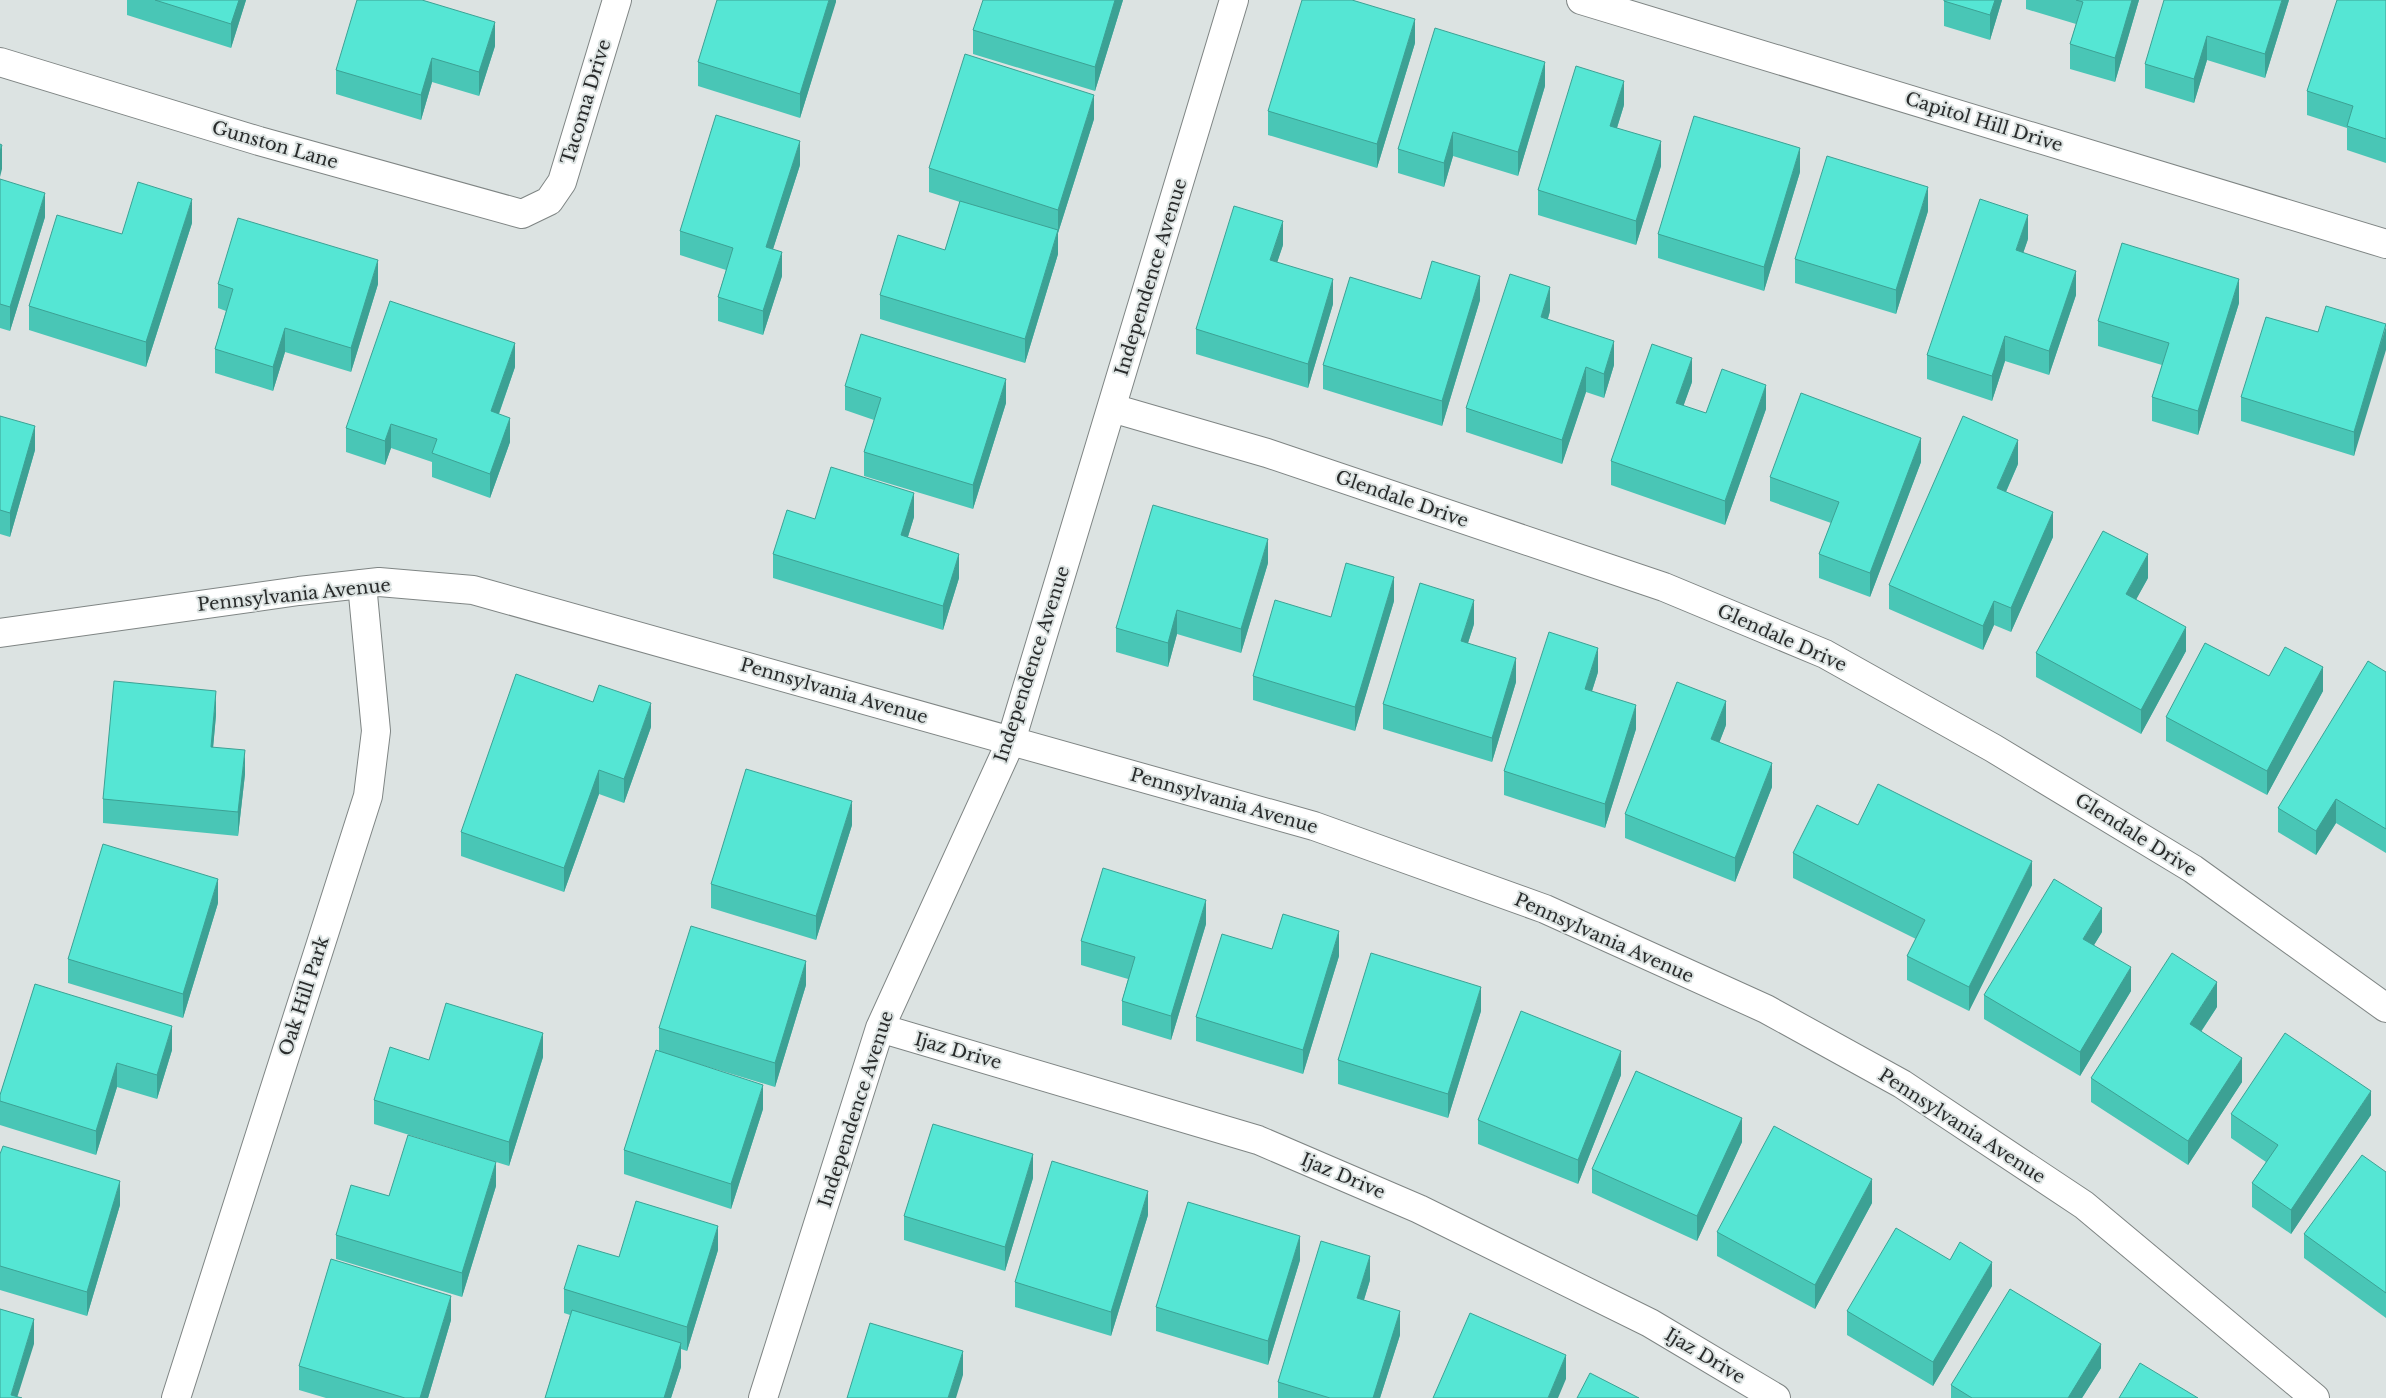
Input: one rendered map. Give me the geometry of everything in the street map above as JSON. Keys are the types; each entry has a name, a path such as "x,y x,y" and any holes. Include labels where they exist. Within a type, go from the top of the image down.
{"street":[{"name":"Tacoma Drive","path":"549,201 562,182 617,0"},
{"name":"Independence Avenue","path":"763,1398 880,1028 1011,741 1234,0"},
{"name":"Capitol Hill Drive","path":"1581,0 2386,244"},
{"name":"Gunston Lane","path":"0,62 259,141 522,214 549,201"},
{"name":"Glendale Drive","path":"1112,408 1267,453 1654,584 1825,654 1993,748 2192,869 2386,1008"},
{"name":"Pennsylvania Avenue","path":"0,633 298,591 379,582 473,590 1314,826 1545,909 1766,1009 1902,1084 2084,1206 2315,1398"},
{"name":"Oak Hill Park","path":"176,1398 368,796 376,731 362,584"},
{"name":"Ijaz Drive","path":"880,1028 1258,1140 1420,1209 1641,1318 1776,1398"}],"building":[{"path":"155,0 239,0 231,24"},
{"path":"357,0 422,0 495,22 479,72 432,58 421,95 336,70"},
{"path":"717,0 829,0 800,94 698,62"},
{"path":"983,0 1115,0 1095,67 973,30"},
{"path":"1302,0 1352,0 1415,19 1377,144 1268,111"},
{"path":"1944,0 1995,0 1990,15"},
{"path":"2076,0 2132,0 2115,58 2070,44 2083,2"},
{"path":"2164,0 2282,0 2265,54 2207,36 2194,79 2145,64"},
{"path":"2337,0 2386,0 2386,139 2347,126 2353,106 2307,91"},
{"path":"1435,28 1545,62 1518,152 1453,132 1444,163 1398,149"},
{"path":"965,54 1094,95 1058,210 929,168"},
{"path":"1576,66 1624,81 1610,126 1661,141 1636,221 1538,190"},
{"path":"716,115 800,141 766,247 782,252 763,311 718,297 733,248 680,231"},
{"path":"1694,116 1800,148 1764,267 1658,234"},
{"path":"1827,156 1928,187 1896,290 1795,259"},
{"path":"0,179 45,193 10,307 0,304"},
{"path":"138,182 192,199 146,342 29,306 57,215 122,234"},
{"path":"1980,199 2028,215 2016,250 2076,271 2049,351 2005,336 1992,376 1927,355"},
{"path":"960,201 1058,230 1025,339 880,295 898,235 945,250"},
{"path":"1234,206 1283,221 1270,260 1333,279 1308,364 1196,329"},
{"path":"238,218 378,260 351,348 285,328 273,367 215,349 233,289 218,284"},
{"path":"2122,243 2239,279 2198,411 2152,397 2169,343 2098,321"},
{"path":"1432,261 1480,276 1442,401 1323,365 1350,277 1421,299"},
{"path":"1510,274 1550,287 1541,317 1614,341 1604,374 1586,367 1562,440 1466,408"},
{"path":"390,301 515,343 491,411 510,418 490,474 432,453 437,439 391,424 385,441 346,428"},
{"path":"2326,306 2386,324 2354,432 2241,397 2266,317 2318,332"},
{"path":"861,334 1006,379 973,485 864,452 881,398 845,386"},
{"path":"1652,344 1692,358 1676,403 1706,413 1722,369 1766,385 1725,501 1611,461"},
{"path":"1801,393 1921,438 1870,573 1819,554 1839,502 1770,477"},
{"path":"0,416 35,426 10,513 0,510"},
{"path":"1963,416 2018,440 1997,488 2053,512 2011,608 1994,601 1983,626 1889,585"},
{"path":"831,467 914,493 901,535 959,554 943,606 773,554 787,510 815,519"},
{"path":"1153,505 1268,539 1241,629 1177,610 1168,643 1116,628"},
{"path":"2103,531 2148,554 2126,594 2186,627 2141,710 2036,653"},
{"path":"1346,563 1394,577 1355,707 1253,676 1275,600 1331,617"},
{"path":"1420,583 1474,600 1461,641 1516,658 1492,738 1383,704"},
{"path":"1549,632 1598,648 1585,689 1636,705 1605,804 1504,771"},
{"path":"2205,643 2269,676 2285,647 2323,667 2267,771 2166,717"},
{"path":"2368,661 2386,672 2386,829 2336,799 2316,831 2278,808"},
{"path":"516,674 593,702 599,685 651,703 624,779 599,770 564,868 461,832"},
{"path":"114,681 216,691 211,747 245,750 238,812 103,799"},
{"path":"1677,682 1726,701 1711,739 1772,763 1735,858 1625,814"},
{"path":"746,769 852,801 816,916 711,884"},
{"path":"1878,784 2032,861 1969,987 1907,956 1925,920 1793,853 1817,805 1858,825"},
{"path":"103,844 218,879 183,994 68,959"},
{"path":"1103,868 1206,900 1171,1016 1122,1001 1135,957 1081,941"},
{"path":"2054,879 2102,908 2083,939 2131,967 2080,1052 1984,995"},
{"path":"1283,914 1339,931 1303,1050 1196,1017 1222,934 1272,949"},
{"path":"691,926 806,961 775,1063 659,1028"},
{"path":"1371,953 1481,987 1448,1094 1338,1060"},
{"path":"2172,953 2217,982 2190,1024 2242,1058 2188,1141 2091,1078"},
{"path":"35,984 172,1026 157,1075 117,1063 96,1131 0,1101 0,1095"},
{"path":"446,1003 543,1033 509,1142 374,1100 390,1047 429,1060"},
{"path":"1521,1011 1621,1051 1578,1160 1478,1120"},
{"path":"2285,1033 2371,1091 2291,1210 2252,1183 2278,1145 2231,1114"},
{"path":"656,1050 763,1085 731,1184 624,1150"},
{"path":"1636,1071 1742,1118 1697,1216 1592,1169"},
{"path":"933,1124 1033,1154 1005,1247 904,1216"},
{"path":"1774,1126 1872,1179 1815,1285 1717,1232"},
{"path":"408,1135 496,1162 462,1273 336,1235 351,1185 389,1196"},
{"path":"3,1146 120,1181 87,1292 0,1266 0,1154"},
{"path":"2362,1155 2386,1172 2386,1293 2304,1234"},
{"path":"1052,1161 1148,1191 1111,1312 1015,1282"},
{"path":"636,1201 718,1226 687,1327 564,1289 578,1245 619,1257"},
{"path":"1188,1202 1300,1236 1268,1341 1156,1307"},
{"path":"1896,1228 1950,1260 1960,1242 1992,1262 1933,1362 1847,1311"},
{"path":"1321,1241 1370,1256 1357,1298 1400,1311 1373,1398 1330,1398 1278,1382"},
{"path":"331,1259 451,1296 420,1398 405,1398 299,1366"},
{"path":"2010,1289 2101,1344 2068,1398 1972,1398 1951,1385"},
{"path":"0,1309 34,1319 11,1395 22,1398 0,1398"},
{"path":"572,1310 681,1343 664,1398 545,1398"},
{"path":"1470,1313 1566,1355 1548,1398 1433,1398"},
{"path":"870,1323 963,1351 948,1398 847,1398"},
{"path":"2140,1363 2198,1398 2119,1398"},
{"path":"1590,1373 1639,1398 1577,1398"}]}
